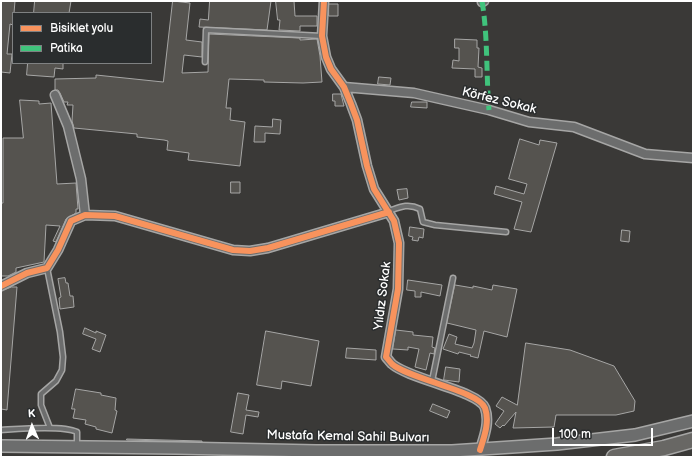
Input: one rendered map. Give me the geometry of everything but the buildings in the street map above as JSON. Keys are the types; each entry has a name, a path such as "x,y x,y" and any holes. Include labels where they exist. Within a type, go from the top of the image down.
{"highway":[{"path":"614,457 664,448 693,440"},
{"path":"652,457 693,448"}],"main road":[{"name":"Mustafa Kemal Sahil Bulvarı","path":"1,446 332,451 480,450 557,444 635,435 693,421"}],"street":[{"name":"Yıldız Sokak","path":"324,1 322,36 326,57 331,69 344,87 357,120 367,166 374,189 394,221 399,243 398,289 386,357 393,364 424,379 478,400 485,407 487,425 480,450"},
{"name":"Körfez Sokak","path":"344,87 414,93 489,110 529,122 574,127 645,154 693,158"},
{"path":"55,95 68,126 81,179 84,215"},
{"path":"1,286 27,273 46,268 58,250 72,221 84,215 115,216 233,250 250,251 268,248 389,212"}],"lane":[{"path":"205,62 206,30 322,36"},
{"path":"389,212 403,205 414,206 420,209 423,222 435,225 506,232"},
{"path":"46,268 60,332 63,357 62,370 56,381 41,394 41,406 50,428"},
{"path":"432,381 453,278"},
{"path":"1,430 50,428 72,430 76,432 77,448"}],"marked path":[{"path":"482,1 485,28 489,110"}],"cycle path":[{"path":"324,1 322,36 326,57 331,69 344,87 351,104 357,120 367,166 374,189 394,221 399,243 398,289 386,357 392,364 401,370 470,396 480,402 485,408 487,419 486,429 480,450"},
{"path":"1,286 27,273 47,268 58,250 71,221 85,215 115,216 233,250 250,251 268,248 389,212"}]}
